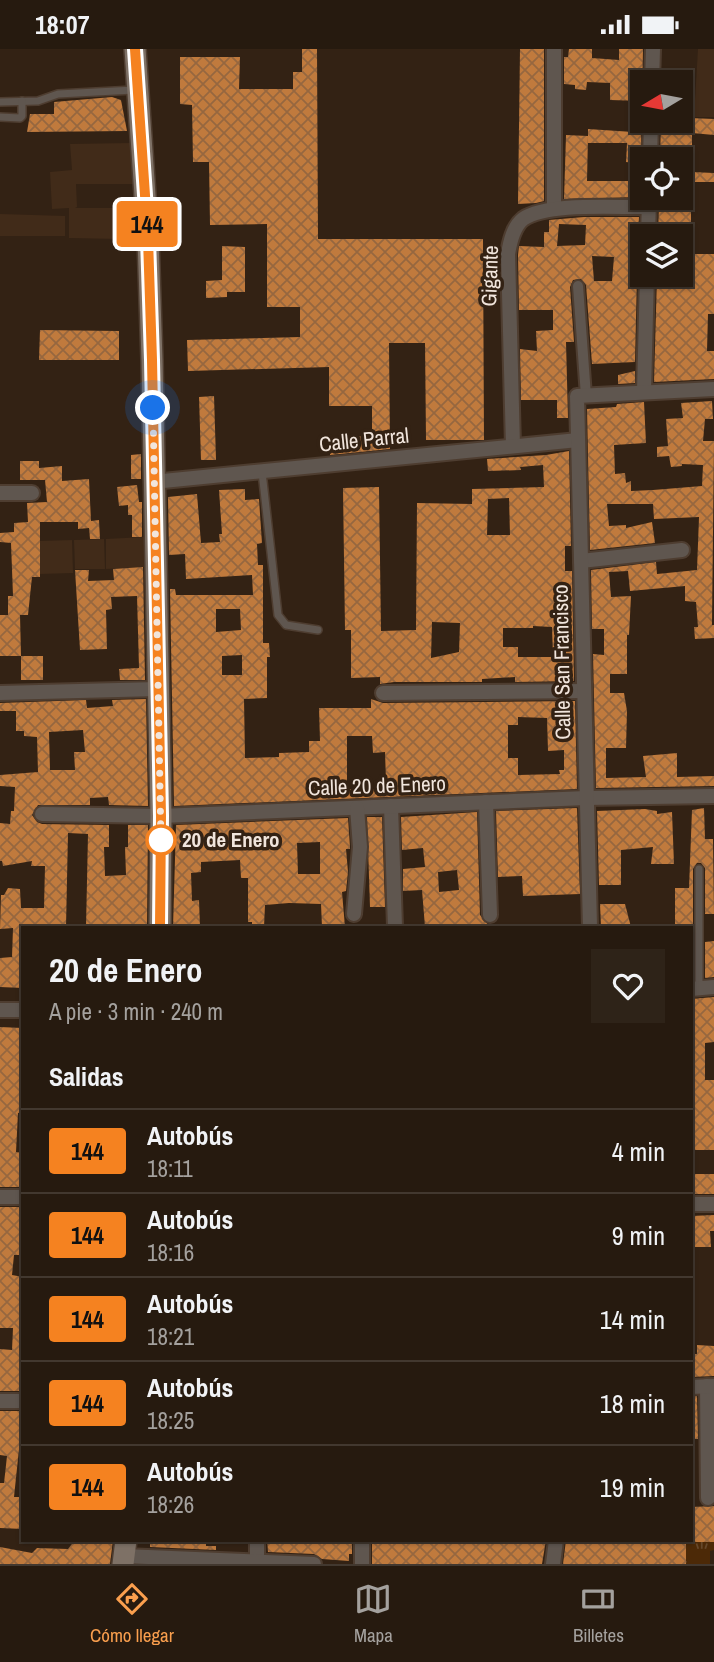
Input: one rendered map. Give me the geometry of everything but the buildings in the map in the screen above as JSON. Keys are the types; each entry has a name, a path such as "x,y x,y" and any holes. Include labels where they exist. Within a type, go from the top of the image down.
{"main road":[{"path":"135,49 148,239 161,816 160,926"}],"street":[{"path":"554,49 554,209"},
{"path":"652,70 653,49"},
{"name":"Gigante","path":"513,446 508,254 512,235 521,221 554,209 630,203"},
{"path":"578,286 581,396 714,389"},
{"path":"644,391 647,287"},
{"name":"Calle San Francisco","path":"581,396 578,440 590,926"},
{"name":"Calle Parral","path":"153,482 578,440"},
{"path":"0,493 32,493"},
{"path":"581,561 682,550"},
{"path":"0,693 158,689"},
{"path":"383,692 584,691"},
{"name":"Calle 20 de Enero","path":"42,814 161,816 586,798 714,796"},
{"path":"486,802 490,915"},
{"path":"391,806 395,926"},
{"path":"355,914 360,848 357,808"},
{"path":"0,1010 21,1010"},
{"path":"0,1197 21,1197"},
{"path":"693,1204 714,1204"},
{"path":"708,1498 710,1386"},
{"path":"0,1401 21,1401"},
{"path":"257,1542 257,1563"},
{"path":"362,1542 362,1564"},
{"path":"552,1564 556,1542"},
{"path":"125,1553 257,1563 314,1564"}],"lane":[{"path":"0,102 38,101 58,94 137,90"},
{"path":"0,117 20,118 22,101"},
{"path":"262,471 278,615 286,625 318,631"},
{"path":"699,869 701,988"}],"shaded area":[{"path":"698,49 714,49 714,117 694,117"},
{"path":"131,143 133,184 76,184 75,208 121,208 121,239 69,238 69,208 52,209 50,172 72,170 70,144"},
{"path":"0,214 65,216 65,236 0,236"},
{"path":"144,537 144,567 106,569 106,539"},
{"path":"104,539 105,569 75,569 74,540"},
{"path":"72,540 73,573 40,574 40,541"}],"green space":[{"path":"686,1542 714,1542 714,1550 710,1551 710,1564 686,1564"}],"bus line":[{"name":"144","path":"135,49 148,239 152,360 161,816 160,926"}],"place":[{"name":"20 de Enero","path":"161,840"}],"route":[{"path":"153,408 161,844 161,840"}]}
